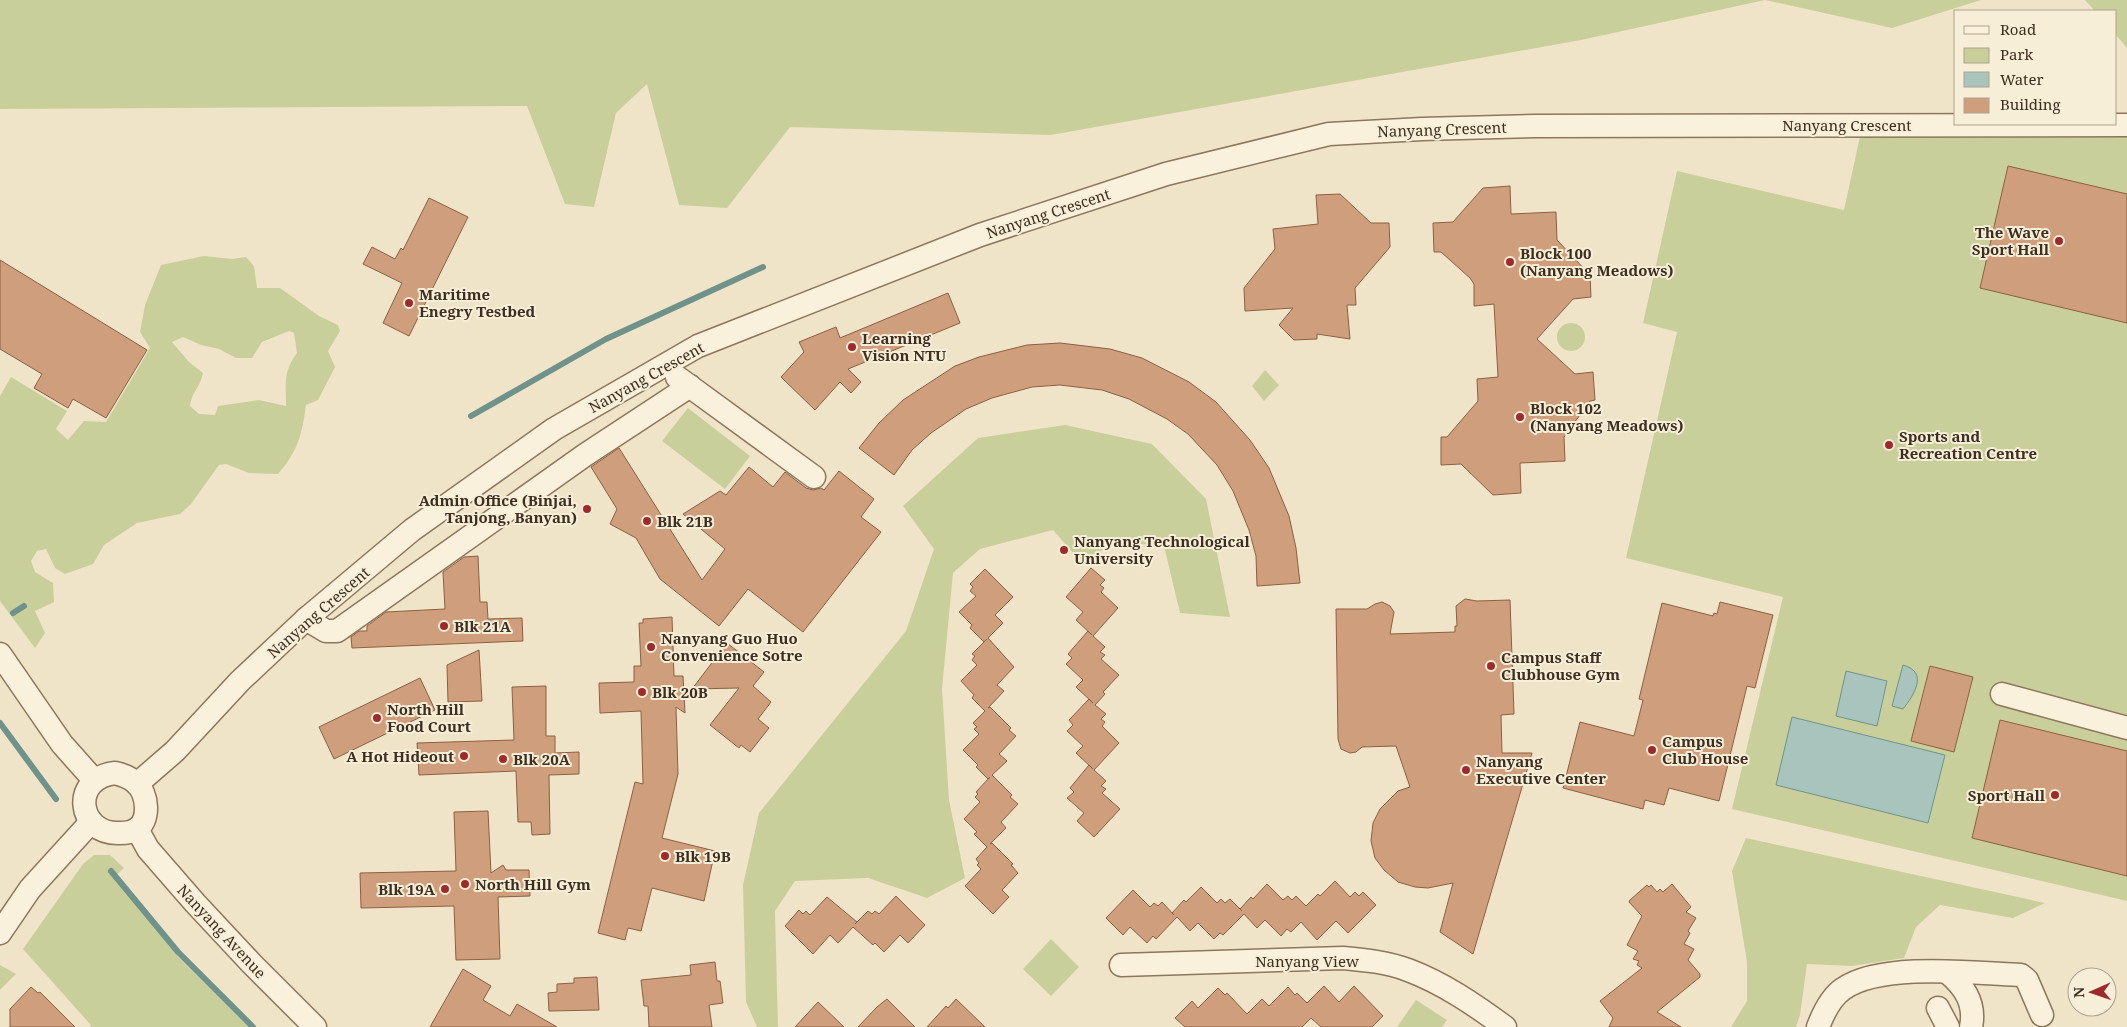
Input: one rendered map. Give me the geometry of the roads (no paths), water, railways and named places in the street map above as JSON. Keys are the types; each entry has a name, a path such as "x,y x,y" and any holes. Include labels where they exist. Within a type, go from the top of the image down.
{"street":[{"name":"Nanyang Crescent","path":"137,784 175,751 240,681 306,619 412,530 554,429 698,346 980,235 1166,174 1328,134 1535,126 2127,125"},
{"path":"662,366 814,477"},
{"path":"306,619 326,631 337,631 585,455 690,386"},
{"path":"0,654 62,744 94,780"},
{"path":"2002,694 2127,728"},
{"path":"115,773 127,776 137,784 146,801 144,820 137,829 131,832 110,833 100,830 91,822 85,806 87,789 94,780 103,775 115,773"},
{"path":"0,933 30,889 91,822"},
{"name":"Nanyang Avenue","path":"137,829 148,849 195,903 315,1027"},
{"name":"Nanyang View","path":"1121,965 1343,958 1374,961 1407,970 1441,985 1505,1027"},
{"path":"1947,972 1962,984 1969,999 1973,1018 1971,1027"},
{"path":"1818,1027 1824,1011 1842,989 1865,979 1886,974 1947,972 2021,975 2027,980 2042,1014"}],"water":[{"path":"1903,665 1911,668 1916,673 1917,684 1915,691 1903,709 1892,706"},
{"path":"1846,671 1887,681 1877,726 1836,716"},
{"path":"1792,717 1945,755 1928,823 1776,785"}],"waterway":[{"path":"471,416 606,339 763,267"},
{"path":"13,613 24,606"},
{"path":"0,723 56,799"},
{"path":"111,871 178,952 253,1027"}],"place":[{"name":"The Wave Sport Hall","path":"2059,241"},
{"name":"Block 100 (Nanyang Meadows)","path":"1510,262"},
{"name":"Maritime Enegry Testbed","path":"409,303"},
{"name":"Learning Vision NTU","path":"852,347"},
{"name":"Block 102 (Nanyang Meadows)","path":"1520,417"},
{"name":"Sports and Recreation Centre","path":"1889,445"},
{"name":"Admin Office (Binjai, Tanjong, Banyan)","path":"587,509"},
{"name":"Blk 21B","path":"647,521"},
{"name":"Nanyang Technological University","path":"1064,550"},
{"name":"Blk 21A","path":"444,626"},
{"name":"Nanyang Guo Huo Convenience Sotre","path":"651,647"},
{"name":"Campus Staff Clubhouse Gym","path":"1491,666"},
{"name":"Blk 20B","path":"642,692"},
{"name":"North Hill Food Court","path":"377,718"},
{"name":"Campus Club House","path":"1652,750"},
{"name":"A Hot Hideout","path":"464,756"},
{"name":"Blk 20A","path":"503,759"},
{"name":"Nanyang Executive Center","path":"1466,770"},
{"name":"Sport Hall","path":"2055,795"},
{"name":"Blk 19B","path":"665,856"},
{"name":"North Hill Gym","path":"465,884"},
{"name":"Blk 19A","path":"445,889"}]}
